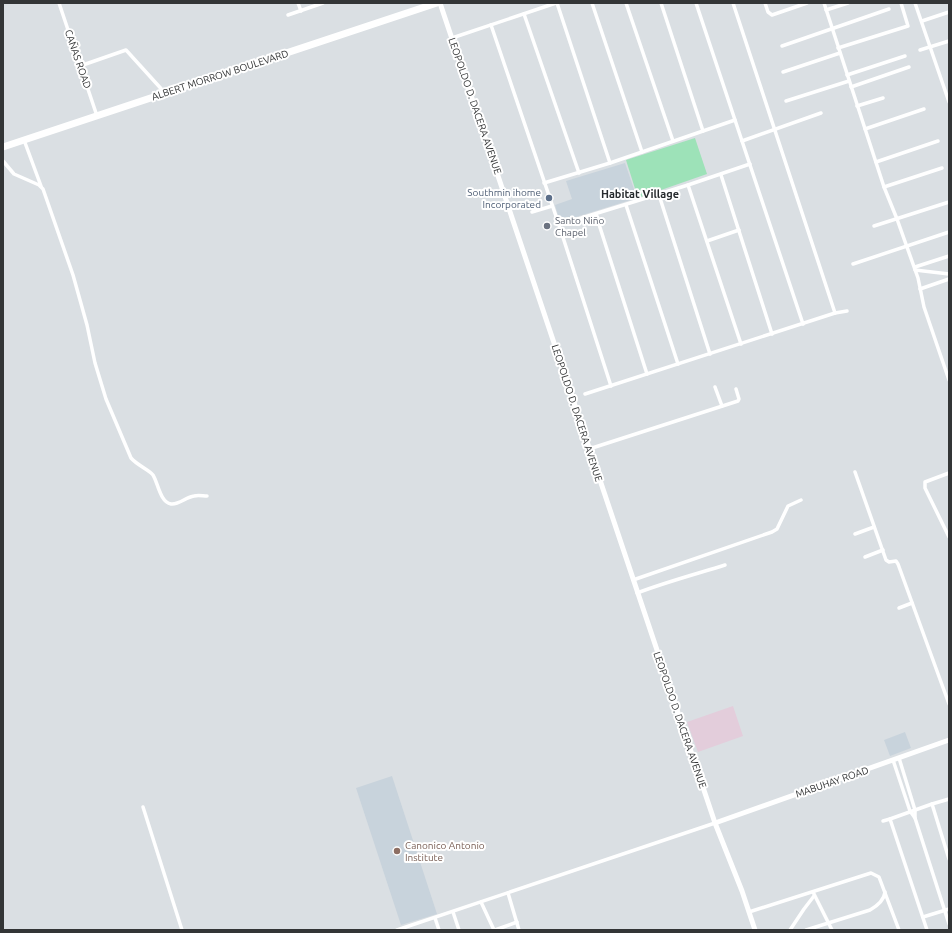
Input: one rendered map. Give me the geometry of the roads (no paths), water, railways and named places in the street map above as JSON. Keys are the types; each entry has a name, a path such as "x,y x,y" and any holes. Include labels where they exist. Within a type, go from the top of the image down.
{"highway":[{"name":"ALBERT MORROW BOULEVARD","path":"3,147 437,3"}],"main road":[{"name":"LEOPOLDO D. DACERA AVENUE","path":"440,3 715,823 755,930"},
{"name":"MABUHAY ROAD","path":"715,823 949,740"}],"street":[{"name":"CAÑAS ROAD","path":"59,3 97,116"},
{"path":"298,3 301,11"},
{"path":"288,15 323,3"},
{"path":"452,38 557,3 610,163"},
{"path":"592,3 642,152"},
{"path":"626,3 673,141"},
{"path":"661,3 704,131"},
{"path":"696,3 803,324"},
{"path":"733,3 835,313"},
{"path":"765,3 768,12 772,15 807,3"},
{"path":"824,3 884,187 915,269 924,306 949,380"},
{"path":"826,10 848,3"},
{"path":"838,48 908,26 901,3"},
{"path":"916,3 949,102"},
{"path":"782,46 889,9"},
{"path":"922,21 949,12"},
{"path":"524,14 579,173"},
{"path":"491,25 559,225 611,386"},
{"path":"920,50 949,40"},
{"path":"80,66 126,50 165,93"},
{"path":"783,72 840,53"},
{"path":"847,75 905,56"},
{"path":"851,87 909,68"},
{"path":"786,101 849,81"},
{"path":"857,106 883,98"},
{"path":"865,129 924,109"},
{"path":"742,141 820,113"},
{"path":"544,183 610,163 735,120"},
{"path":"24,140 73,275 87,325 95,363 106,399 131,458 138,465 153,474 166,502 175,504 194,496 207,496"},
{"path":"876,162 938,141"},
{"path":"3,161 14,174 39,185 43,189"},
{"path":"559,225 659,195 750,164"},
{"path":"884,187 942,168"},
{"path":"721,175 772,334"},
{"path":"688,185 741,344"},
{"path":"659,195 710,354"},
{"path":"874,226 949,202"},
{"path":"626,205 678,364"},
{"path":"532,212 552,206"},
{"path":"596,215 647,374"},
{"path":"707,241 739,230"},
{"path":"853,264 949,232"},
{"path":"915,269 949,256"},
{"path":"915,269 949,274"},
{"path":"920,289 949,279"},
{"path":"585,394 835,313 847,311"},
{"path":"715,387 722,406"},
{"path":"589,450 739,400 736,389"},
{"path":"855,472 887,562 896,561 898,564 949,704"},
{"path":"949,473 925,482 925,488 949,537"},
{"path":"633,580 772,532 777,529 788,506 801,500"},
{"path":"855,534 874,527"},
{"path":"865,557 882,550"},
{"path":"637,593 663,583 725,565"},
{"path":"899,608 912,604"},
{"path":"899,758 915,810 914,818"},
{"path":"893,760 904,795 914,818 947,910 949,924"},
{"path":"904,795 910,793"},
{"path":"883,821 949,799"},
{"path":"932,804 949,858"},
{"path":"143,807 182,930"},
{"path":"890,819 927,930"},
{"path":"397,930 715,823"},
{"path":"749,912 814,894 871,873 879,877 899,930"},
{"path":"806,930 875,907 883,899 885,894 884,889"},
{"path":"508,893 519,930"},
{"path":"814,894 832,930"},
{"path":"790,930 814,894"},
{"path":"481,902 494,930 517,922"},
{"path":"923,917 947,910"},
{"path":"453,912 459,930"},
{"path":"435,918 439,930"}],"place":[{"name":"Southmin ihome Incorporated","path":"549,198"},
{"name":"Santo Niño Chapel","path":"547,226"},
{"name":"Canonico Antonio Institute","path":"397,851"}],"district":[{"name":"Habitat Village","path":"640,194"}]}
